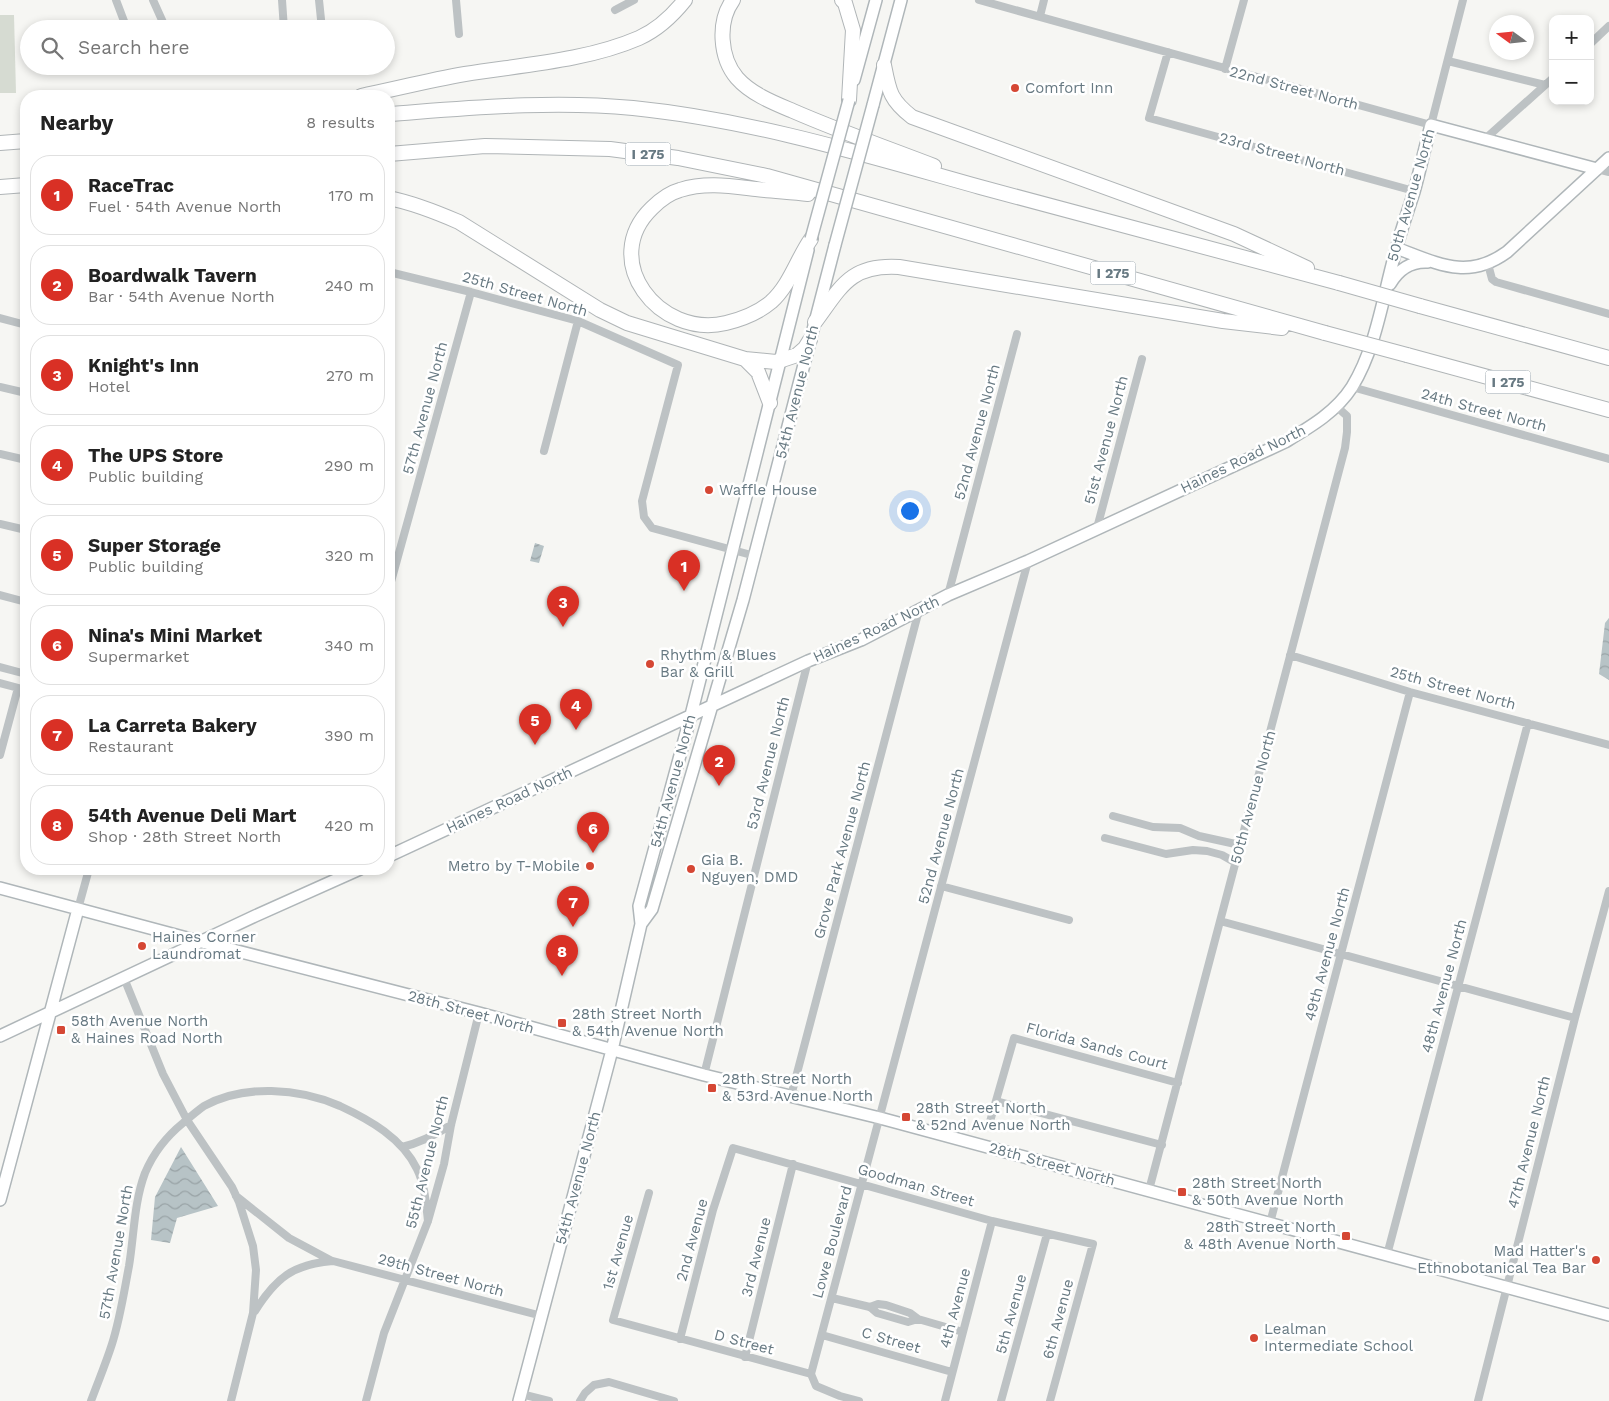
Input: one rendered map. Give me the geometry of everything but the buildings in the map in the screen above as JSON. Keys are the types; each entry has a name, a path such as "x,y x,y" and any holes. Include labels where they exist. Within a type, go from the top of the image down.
{"highway":[{"path":"389,90 464,74 536,64 620,45 640,38 652,30 675,13 686,0"},
{"path":"733,0 724,22 723,46 729,65 737,78 748,88 774,104 1017,197"},
{"path":"842,0 853,30 849,100"},
{"path":"884,65 888,91 899,107 912,117 1234,234 1339,283"},
{"path":"395,114 554,104 634,108 767,130 1339,283 1609,358"},
{"path":"0,143 20,141"},
{"name":"I 275","path":"395,154 485,146 610,149 678,158 767,176 1325,333 1609,410"},
{"path":"0,187 20,185"},
{"path":"811,239 802,251 782,289 771,302 756,312 737,320 716,325 693,324 673,317 658,308 637,281 633,265 632,249 636,234 641,221 648,212 667,195 697,186 716,185 802,193 901,213"},
{"path":"395,200 459,222 600,310 627,324 745,359 776,362 797,355 810,340"},
{"path":"815,322 850,278 859,272 883,266 919,270 1222,321 1325,333"},
{"path":"745,359 758,372 770,403"}],"street":[{"path":"116,0 124,20"},
{"path":"153,0 162,20"},
{"path":"282,0 283,20"},
{"path":"319,0 321,20"},
{"path":"456,0 459,34"},
{"path":"615,10 634,0"},
{"name":"54th Avenue North","path":"520,1398 612,1050 641,924 639,906 691,714 811,239 876,0"},
{"name":"54th Avenue North","path":"641,924 652,909 713,706 755,556 810,340 901,0"},
{"name":"22nd Street North","path":"979,0 1224,69 1609,172"},
{"path":"1040,16 1044,0"},
{"path":"1224,69 1244,0"},
{"name":"50th Avenue North","path":"1352,387 1363,365 1377,326 1396,248 1414,191 1464,0"},
{"path":"1594,40 1609,26"},
{"name":"23rd Street North","path":"1168,52 1149,118 1414,191"},
{"path":"1448,61 1545,85"},
{"path":"1485,139 1549,82"},
{"path":"1396,248 1455,268 1468,268 1488,264 1507,252 1609,158"},
{"path":"1384,294 1393,279 1409,265 1420,262 1435,262"},
{"path":"1488,264 1489,273 1496,282 1609,314"},
{"name":"25th Street North","path":"395,273 578,321 678,365 642,501 644,517 652,528 733,550"},
{"name":"57th Avenue North","path":"395,568 471,292"},
{"path":"0,318 20,323"},
{"path":"544,451 578,321"},
{"name":"52nd Avenue North","path":"948,595 1017,334"},
{"name":"51st Avenue North","path":"1097,528 1142,360"},
{"path":"0,387 20,392"},
{"name":"Haines Road North","path":"395,853 691,714 713,706 808,661 861,640 948,595 1028,561 1285,442 1312,426 1336,407 1352,387"},
{"name":"24th Street North","path":"1352,387 1609,459"},
{"name":"50th Avenue North","path":"1149,1190 1345,448 1347,416 1336,407"},
{"path":"0,454 20,459"},
{"path":"0,524 20,529"},
{"path":"733,550 755,556"},
{"name":"52nd Avenue North","path":"880,1118 1028,561"},
{"path":"0,595 20,600"},
{"name":"Grove Park Avenue North","path":"791,1096 919,610"},
{"name":"25th Street North","path":"1290,655 1410,692 1609,745"},
{"name":"53rd Avenue North","path":"704,1075 808,661"},
{"path":"0,667 20,672"},
{"path":"0,683 18,688 0,755"},
{"name":"49th Avenue North","path":"1270,1223 1410,692"},
{"name":"48th Avenue North","path":"1387,1255 1528,724"},
{"path":"1113,816 1153,827 1180,828 1199,836 1240,845"},
{"path":"1104,838 1166,854 1192,850 1207,851 1222,855 1236,863"},
{"path":"0,1200 87,875"},
{"path":"0,1036 347,875"},
{"path":"941,886 1069,920"},
{"name":"28th Street North","path":"0,888 479,1013 704,1075 880,1118 1609,1315"},
{"name":"47th Avenue North","path":"1478,1401 1609,891"},
{"path":"1220,921 1575,1018"},
{"path":"124,978 163,1074 187,1120 232,1187 253,1246 256,1270 254,1313 231,1401"},
{"name":"55th Avenue North","path":"366,1401 384,1334 428,1221 444,1164 451,1125 479,1013"},
{"name":"Florida Sands Court","path":"989,1125 1014,1038 1178,1083"},
{"name":"57th Avenue North","path":"91,1401 112,1344 122,1305 138,1199 145,1173 156,1152 171,1132 204,1106 228,1096 248,1092 274,1091 309,1095 362,1116 385,1130 402,1147 417,1169 424,1190 428,1221"},
{"path":"996,1101 1162,1146"},
{"name":"Lowe Boulevard","path":"811,1374 880,1118"},
{"path":"402,1147 416,1144 432,1137 451,1125"},
{"name":"Goodman Street","path":"733,1148 992,1221 1093,1244"},
{"name":"2nd Avenue","path":"680,1339 713,1210 733,1148"},
{"name":"3rd Avenue","path":"745,1357 793,1164"},
{"name":"1st Avenue","path":"613,1320 649,1192"},
{"name":"29th Street North","path":"236,1196 289,1238 334,1261 542,1316"},
{"name":"4th Avenue","path":"945,1401 992,1221"},
{"name":"5th Avenue","path":"1001,1401 1047,1234"},
{"name":"6th Avenue","path":"1050,1401 1093,1244"},
{"name":"29th Street North","path":"254,1313 277,1281 290,1271 318,1262 334,1261"},
{"path":"832,1298 870,1308 878,1304 886,1305 910,1313 918,1319 962,1332"},
{"name":"D Street","path":"613,1320 811,1374"},
{"name":"C Street","path":"822,1335 952,1372"},
{"path":"811,1374 816,1386 840,1399 859,1401"},
{"path":"580,1401 585,1393 594,1385 609,1382 674,1401"},
{"path":"520,1398 549,1401"}],"shaded area":[{"path":"0,15 14,15 16,93 0,93"}],"water":[{"path":"535,543 544,546 539,563 530,561"},
{"path":"1609,618 1609,680 1599,674 1605,623"},
{"path":"181,1147 218,1206 177,1218 170,1243 151,1240 155,1197"}],"place":[{"name":"Comfort Inn","path":"1015,88"},
{"name":"Waffle House","path":"709,490"},
{"name":"RaceTrac","path":"684,591"},
{"name":"Knight's Inn","path":"563,627"},
{"name":"Rhythm & Blues Bar & Grill","path":"650,664"},
{"name":"The UPS Store","path":"576,730"},
{"name":"Super Storage","path":"535,745"},
{"name":"Boardwalk Tavern","path":"719,786"},
{"name":"Nina's Mini Market","path":"593,853"},
{"name":"Metro by T-Mobile","path":"590,866"},
{"name":"Gia B. Nguyen, DMD","path":"691,869"},
{"name":"La Carreta Bakery","path":"573,927"},
{"name":"Haines Corner Laundromat","path":"142,946"},
{"name":"54th Avenue Deli Mart","path":"562,976"},
{"name":"28th Street North & 54th Avenue North","path":"562,1023"},
{"name":"58th Avenue North & Haines Road North","path":"61,1030"},
{"name":"28th Street North & 53rd Avenue North","path":"712,1088"},
{"name":"28th Street North & 52nd Avenue North","path":"906,1117"},
{"name":"28th Street North & 50th Avenue North","path":"1182,1192"},
{"name":"28th Street North & 48th Avenue North","path":"1346,1236"},
{"name":"Mad Hatter's Ethnobotanical Tea Bar","path":"1596,1260"},
{"name":"Lealman Intermediate School","path":"1254,1338"}]}
